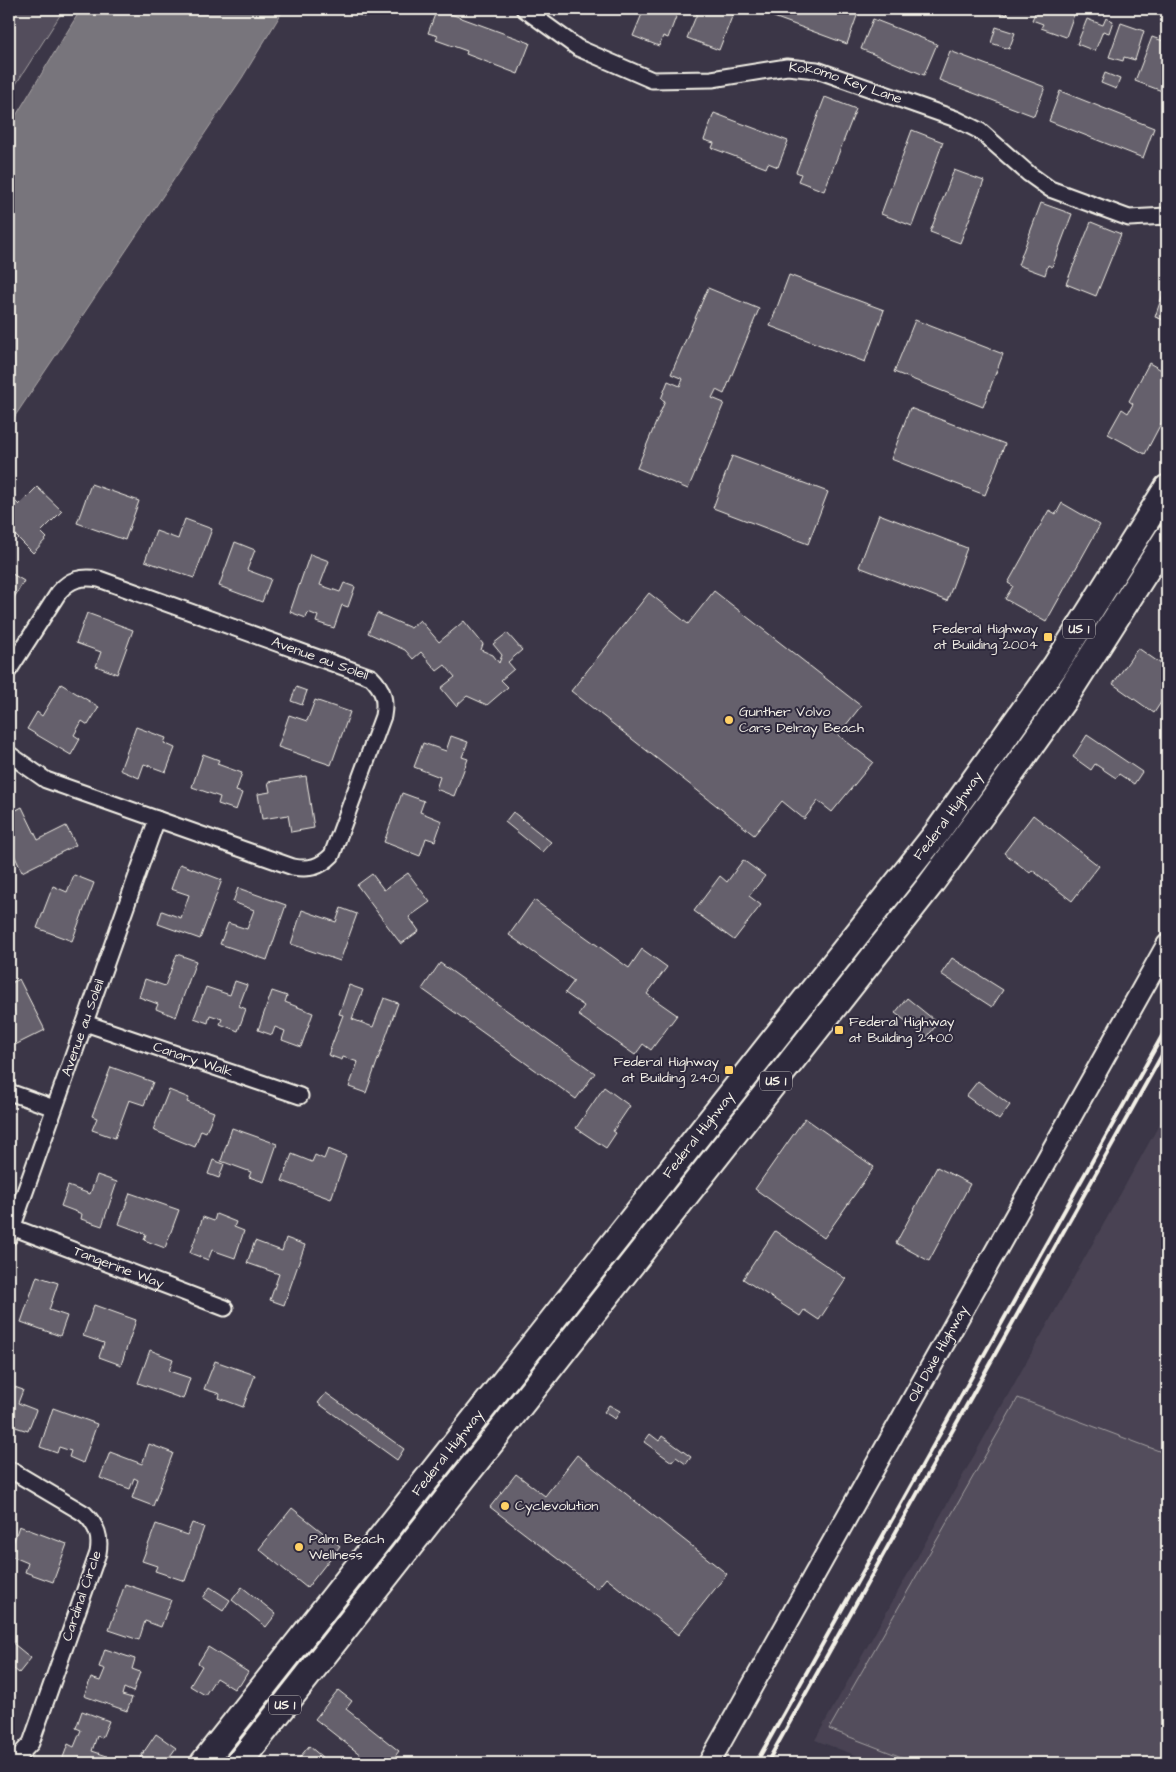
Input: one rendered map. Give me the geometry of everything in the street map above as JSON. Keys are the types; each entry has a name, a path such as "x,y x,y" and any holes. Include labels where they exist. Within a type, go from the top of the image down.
{"main road":[{"path":"1126,606 1131,580 1165,522 1167,489"},
{"name":"Federal Highway","path":"203,1763 936,834 1056,665 1167,489"},
{"name":"Federal Highway","path":"239,1763 930,885 1059,706 1126,606 1167,538"},
{"path":"930,885 928,865 936,834"},
{"path":"852,983 861,958 898,908 901,893 898,882"},
{"path":"408,1550 404,1541 404,1533 409,1504"},
{"path":"362,1607 375,1568 377,1542"}],"street":[{"name":"Kokomo Key Lane","path":"524,9 578,48 652,80 712,79 787,67 817,70 956,119 980,131 1029,174 1050,189 1129,218 1163,220"},
{"name":"Avenue au Soleil","path":"9,670 59,592 66,584 76,579 88,577 99,579 371,677 383,694 385,705 383,716 332,855 315,867 304,869 293,867 46,780 9,754"},
{"name":"Avenue au Soleil","path":"10,1232 157,819"},
{"name":"Old Dixie Highway","path":"709,1763 1167,945"},
{"name":"Canary Walk","path":"85,1023 300,1096"},
{"path":"9,1092 54,1108"},
{"name":"Tangerine Way","path":"10,1232 225,1308"},
{"name":"Cardinal Circle","path":"9,1469 85,1514 93,1522 98,1532 100,1543 30,1743 14,1758"}],"shaded area":[{"path":"9,9 64,9 9,95"},
{"path":"81,9 284,9 242,78 9,425 9,127"},
{"path":"1164,1116 1167,1117 1167,1763 876,1763 815,1740"},
{"path":"1018,1398 1167,1454 1167,1763 917,1763 829,1729"}],"building":[{"path":"348,9 368,9 364,17"},
{"path":"437,9 530,43 518,74 466,54 467,51 436,40 438,36 428,33"},
{"path":"564,9 578,9 576,13"},
{"path":"644,9 679,9 668,38 663,36 659,46 633,36"},
{"path":"699,9 735,9 719,50 687,38"},
{"path":"752,9 846,9 858,13 847,44"},
{"path":"990,9 1009,9 1007,15"},
{"path":"1037,9 1076,9 1066,37 1041,28 1043,24 1032,20"},
{"path":"1106,18 1113,21 1109,33 1103,31 1095,51 1077,44 1087,19 1103,25"},
{"path":"873,19 937,44 924,75 861,49"},
{"path":"1121,23 1144,31 1135,60 1124,57 1123,61 1109,57"},
{"path":"996,27 1015,33 1009,49 991,43"},
{"path":"1166,32 1167,76 1162,91 1135,81 1152,37 1163,41"},
{"path":"950,51 1045,87 1034,116 939,80"},
{"path":"1105,73 1120,79 1116,89 1101,83"},
{"path":"1060,91 1154,128 1143,158 1049,121"},
{"path":"825,97 856,109 824,191 798,181 801,174 796,172"},
{"path":"714,113 788,141 778,167 768,163 766,168 712,148 714,143 704,140"},
{"path":"912,130 943,142 912,226 881,214"},
{"path":"954,170 984,181 960,243 930,232"},
{"path":"1041,203 1072,214 1052,267 1048,265 1045,275 1018,265"},
{"path":"1091,222 1121,234 1096,296 1066,284"},
{"path":"789,275 884,310 865,362 770,326"},
{"path":"1167,282 1167,321 1155,317"},
{"path":"708,288 759,309 724,394 716,390 712,398 724,403 688,489 637,468 665,401 661,399 668,381 680,386 683,379 671,374"},
{"path":"915,320 1003,354 983,407 894,372"},
{"path":"1149,363 1167,373 1167,412 1145,454 1108,434 1122,409 1128,413 1133,404 1129,401"},
{"path":"910,408 1005,444 985,495 891,459"},
{"path":"732,456 828,492 808,544 713,508"},
{"path":"91,484 139,501 125,540 77,523"},
{"path":"37,487 62,511 41,532 47,538 33,553 9,529 9,495 19,505"},
{"path":"1062,503 1100,525 1046,622 1005,599 1013,586 1008,583 1049,510 1056,514"},
{"path":"879,514 967,548 947,601 859,567"},
{"path":"185,519 212,529 194,578 145,561 156,531 178,539"},
{"path":"235,542 255,550 247,570 271,579 262,602 219,586"},
{"path":"310,554 329,561 320,585 340,592 344,583 355,587 348,607 342,605 334,628 316,622 318,616 308,612 306,618 290,612"},
{"path":"9,572 24,581 12,601 9,599"},
{"name":"Gunther Volvo Cars Delray Beach","path":"714,591 861,706 838,735 873,762 832,812 818,801 804,819 782,801 754,835 571,691 649,593 688,624"},
{"path":"87,613 133,630 117,674 96,666 101,652 76,643"},
{"path":"377,613 411,628 420,620 439,642 464,621 483,644 481,650 493,655 499,663 502,655 493,644 507,633 522,650 508,662 514,669 501,680 508,687 487,705 467,696 456,706 441,688 455,677 445,665 437,671 421,652 413,659 405,650 368,633"},
{"path":"1138,648 1167,668 1167,693 1154,713 1113,684"},
{"path":"61,684 99,707 88,725 82,721 74,735 80,739 71,755 27,729 37,712 42,716"},
{"path":"296,687 307,691 302,705 291,701"},
{"path":"315,700 350,712 331,765 278,747 289,715 307,721"},
{"path":"136,727 166,738 164,743 175,748 166,772 144,764 139,778 120,770"},
{"path":"1087,735 1142,772 1134,784 1119,774 1116,778 1095,764 1091,770 1073,757"},
{"path":"451,736 468,742 462,757 468,759 454,796 436,789 440,777 414,767 423,743 446,751"},
{"path":"203,754 219,760 217,764 242,773 236,791 242,793 236,810 218,804 220,797 192,787"},
{"path":"306,776 314,828 291,832 288,815 262,819 258,794 270,792 268,782"},
{"path":"402,793 424,801 420,812 442,821 435,841 426,838 420,856 384,842"},
{"path":"22,807 38,840 66,826 76,845 22,872 9,844 9,814"},
{"path":"513,812 551,842 542,852 505,822"},
{"path":"1033,815 1099,866 1072,901 1032,870 1030,873 1004,853"},
{"path":"743,860 765,876 749,896 761,905 734,940 694,911 720,876 727,882"},
{"path":"180,864 222,880 200,939 158,924 162,911 181,918 189,895 171,889"},
{"path":"408,873 430,902 409,917 419,931 401,944 357,885 372,874 384,890"},
{"path":"74,875 94,883 72,941 37,928 53,886 67,892"},
{"path":"238,888 286,905 267,960 220,944 228,923 247,929 254,910 233,902"},
{"path":"534,900 629,968 642,949 667,967 647,994 677,1015 651,1050 643,1044 635,1055 578,1015 584,1006 565,993 574,981 509,935"},
{"path":"341,908 357,914 340,961 291,944 302,910 336,922"},
{"path":"177,954 196,961 176,1017 156,1009 158,1004 139,997 145,979 165,986"},
{"path":"952,958 1003,990 992,1007 941,974"},
{"path":"440,963 595,1073 576,1099 422,989"},
{"path":"19,979 45,1030 15,1045 14,1043 9,1046 9,1014 14,1011 9,999 9,984"},
{"path":"235,981 247,985 239,1006 246,1009 238,1031 220,1024 222,1019 210,1015 208,1023 194,1018 206,987 230,995"},
{"path":"349,985 363,990 352,1019 373,1027 384,998 398,1003 366,1093 349,1087 358,1062 343,1057 342,1060 328,1055 343,1015 339,1014"},
{"path":"272,991 287,996 285,1002 313,1013 301,1047 282,1040 285,1031 275,1027 272,1035 258,1030"},
{"path":"907,998 938,1023 927,1037 895,1013"},
{"path":"111,1067 153,1082 144,1105 129,1100 115,1138 92,1130 97,1118 92,1116"},
{"path":"978,1081 1010,1105 999,1120 966,1096"},
{"path":"604,1087 630,1106 613,1131 616,1133 606,1148 576,1128"},
{"path":"169,1090 189,1098 187,1102 214,1112 206,1132 201,1130 195,1147 153,1130"},
{"path":"805,1118 874,1167 824,1238 755,1189"},
{"path":"232,1128 277,1144 264,1182 249,1177 251,1172 221,1161"},
{"path":"328,1149 346,1156 331,1199 282,1181 292,1154 312,1162 315,1155 324,1159"},
{"path":"213,1160 224,1164 219,1178 208,1174"},
{"path":"937,1167 970,1184 929,1261 896,1243"},
{"path":"97,1175 117,1182 102,1226 81,1219 82,1214 61,1206 68,1186 90,1194"},
{"path":"130,1193 179,1210 165,1248 144,1240 146,1234 119,1224"},
{"path":"216,1214 236,1222 234,1227 244,1231 235,1258 212,1250 208,1260 190,1253 203,1217 214,1221"},
{"path":"775,1231 846,1279 819,1320 804,1310 800,1316 743,1279"},
{"path":"286,1238 305,1245 284,1305 270,1300 279,1274 247,1263 255,1241 282,1251"},
{"path":"37,1276 58,1283 49,1310 67,1316 60,1336 21,1322"},
{"path":"94,1305 136,1320 121,1365 99,1357 104,1343 83,1336"},
{"path":"150,1350 173,1359 169,1371 190,1378 183,1399 138,1383"},
{"path":"215,1361 255,1375 243,1407 219,1398 220,1394 204,1389"},
{"path":"9,1385 23,1390 18,1403 36,1410 28,1431 9,1425"},
{"path":"326,1393 404,1449 397,1460 318,1403"},
{"path":"609,1405 620,1411 615,1419 604,1412"},
{"path":"53,1408 97,1424 83,1463 69,1457 71,1451 59,1447 57,1453 40,1447"},
{"path":"650,1434 659,1441 662,1436 691,1457 686,1464 676,1457 672,1462 644,1442"},
{"path":"149,1444 173,1453 153,1506 132,1498 138,1480 134,1478 130,1489 100,1478 110,1452 142,1464"},
{"path":"577,1455 727,1574 678,1635 606,1578 597,1589 490,1507 516,1474 545,1496"},
{"name":"Palm Beach Wellness","path":"292,1508 340,1546 307,1588 259,1549"},
{"path":"192,1523 204,1527 185,1581 155,1571 157,1566 142,1561 156,1524 187,1535"},
{"path":"19,1526 67,1544 53,1582 25,1572 28,1563 9,1555"},
{"path":"125,1584 171,1600 161,1627 145,1621 139,1640 109,1630"},
{"path":"210,1587 230,1600 223,1611 203,1598"},
{"path":"242,1587 276,1614 266,1627 232,1600"},
{"path":"9,1640 31,1658 19,1673 9,1665"},
{"path":"208,1647 248,1672 240,1685 238,1684 234,1689 216,1678 205,1695 190,1686 202,1666 198,1663"},
{"path":"105,1649 135,1659 132,1669 140,1672 133,1692 124,1688 122,1695 132,1698 127,1711 84,1696 91,1678 100,1681 105,1669 99,1667"},
{"path":"338,1690 352,1701 346,1709 399,1751 390,1763 371,1763 315,1719"},
{"path":"82,1711 109,1721 102,1738 97,1736 92,1751 107,1756 104,1763 61,1763 68,1744 74,1747 81,1730 76,1728"},
{"path":"156,1734 176,1748 165,1763 137,1762"},
{"path":"309,1746 322,1757 317,1763 295,1763"}],"railway":[{"path":"756,1763 1167,1027"},
{"path":"767,1763 1167,1046"}],"place":[{"name":"Federal Highway at Building 2004","path":"1048,637"},
{"name":"Gunther Volvo Cars Delray Beach","path":"729,720"},
{"name":"Federal Highway at Building 2400","path":"839,1030"},
{"name":"Federal Highway at Building 2401","path":"729,1070"},
{"name":"Cyclevolution","path":"505,1506"},
{"name":"Palm Beach Wellness","path":"299,1547"}]}
